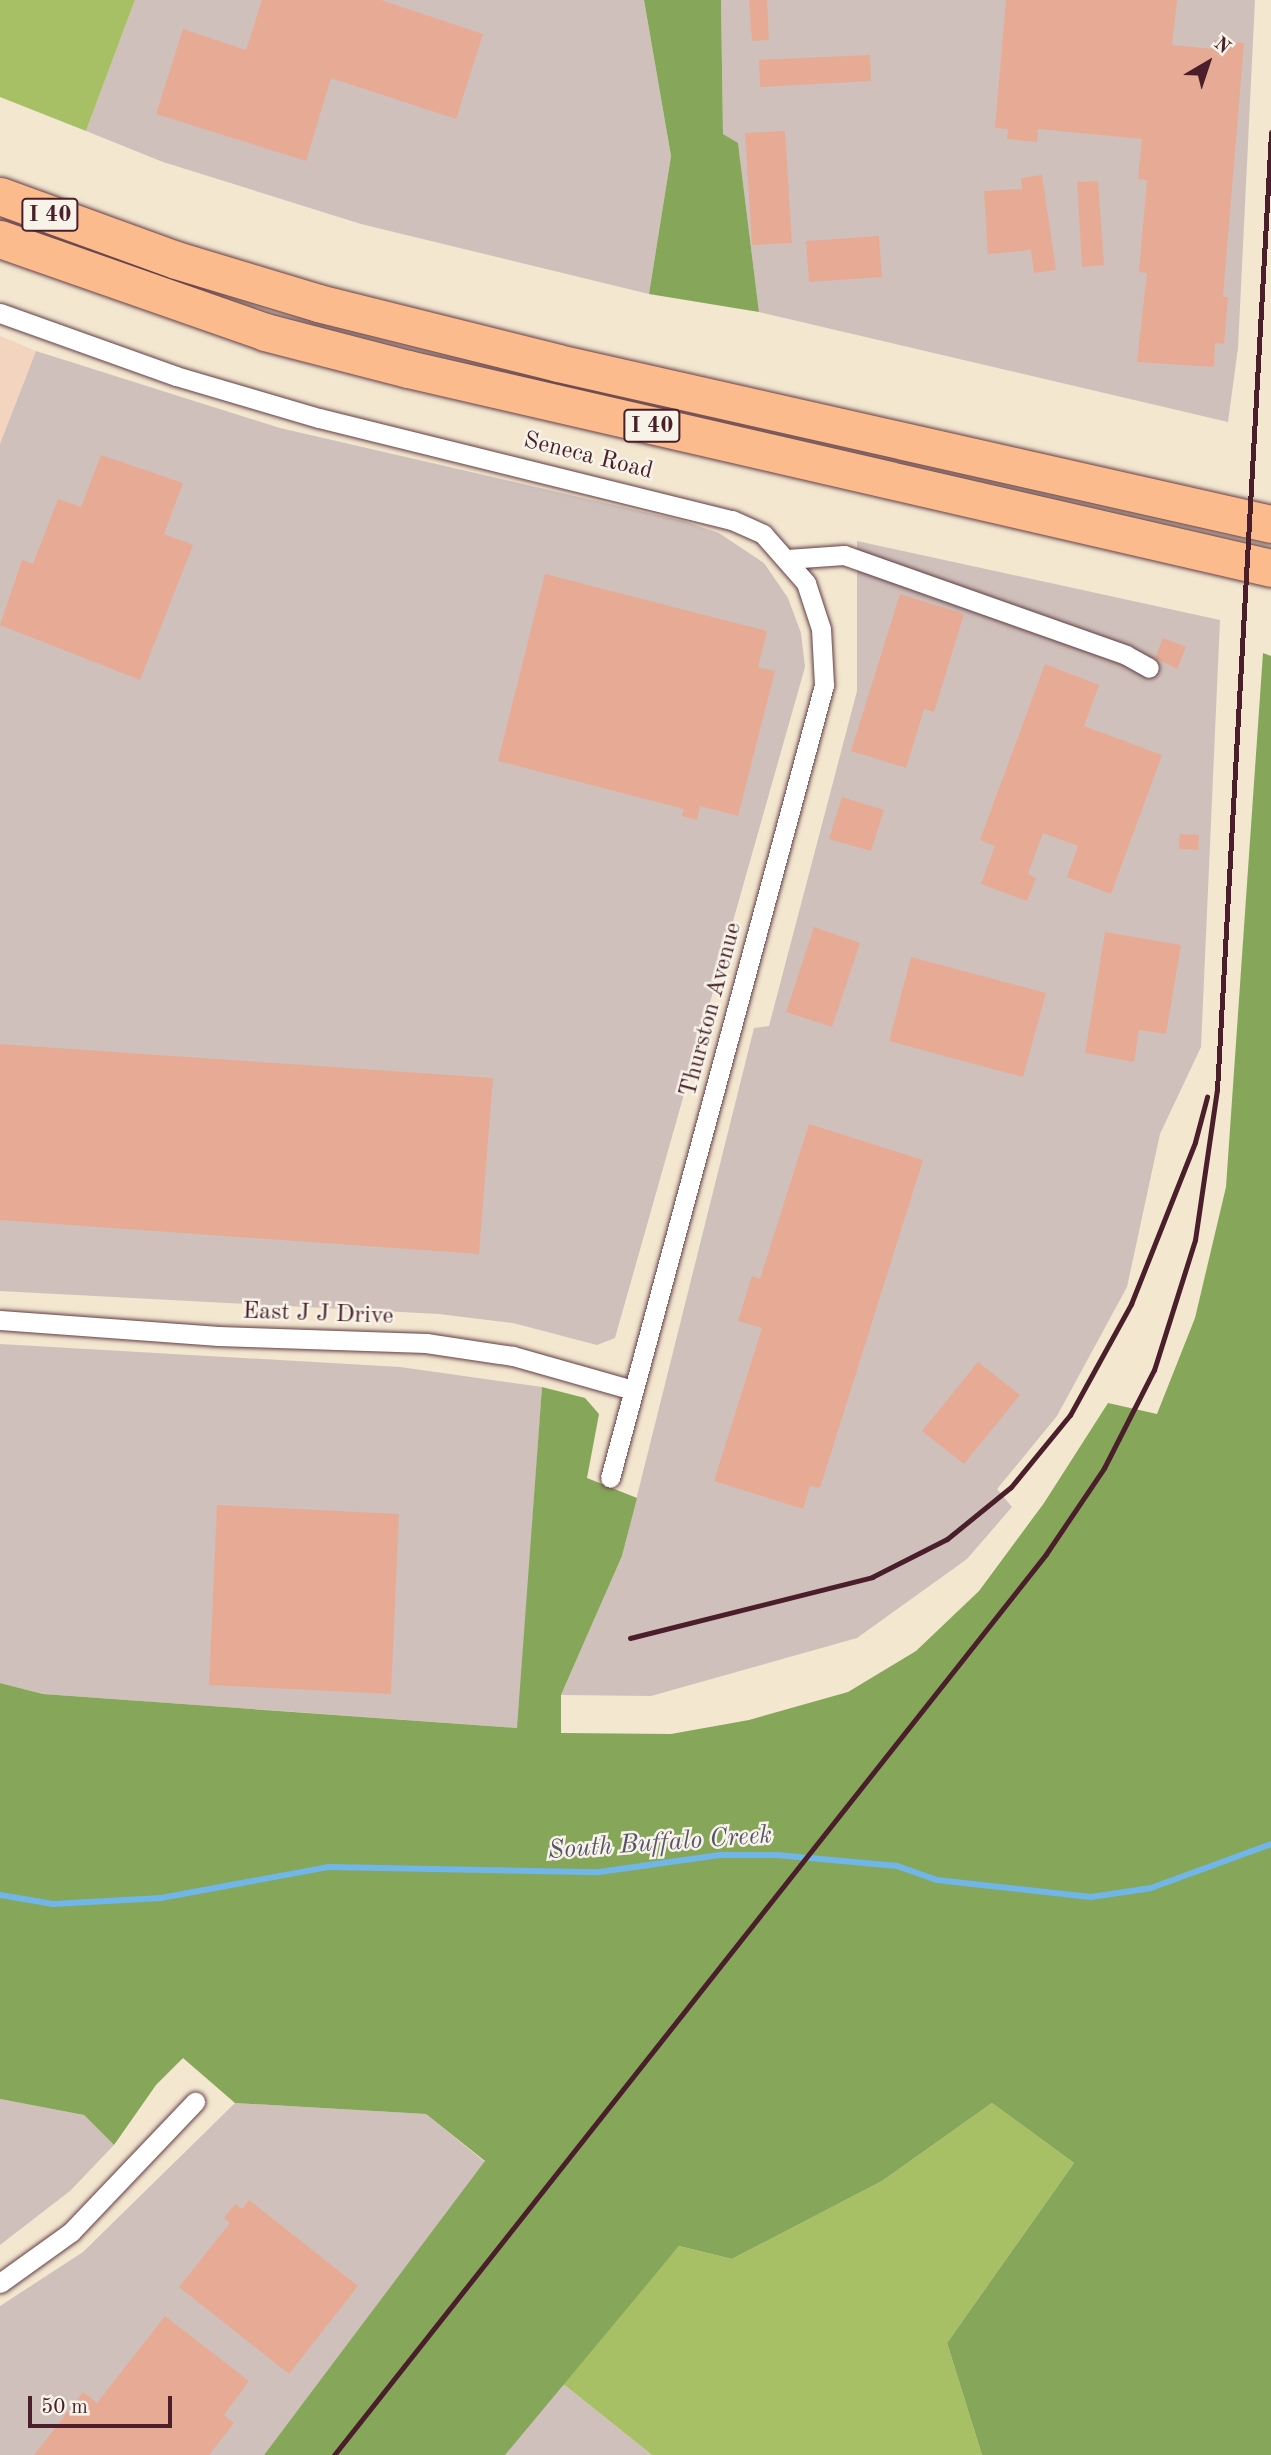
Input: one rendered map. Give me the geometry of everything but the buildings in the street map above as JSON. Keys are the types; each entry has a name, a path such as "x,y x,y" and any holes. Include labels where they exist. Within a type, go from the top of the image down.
{"highway":[{"name":"I 40","path":"0,196 176,260 318,303 558,363 1271,524"},
{"name":"I 40","path":"0,239 265,332 395,366 1271,568"}],"street":[{"name":"Seneca Road","path":"0,313 176,376 319,418 732,520 763,534 787,559"},
{"path":"787,559 844,555 1126,655 1149,668"},
{"name":"Thurston Avenue","path":"610,1478 630,1389 718,1084 824,685 821,629 806,583 787,559"},
{"name":"East J J Drive","path":"0,1320 218,1336 426,1343 513,1356 630,1389"},
{"path":"0,2283 71,2232 195,2102"}],"shaded area":[{"path":"135,0 644,0 671,156 649,294 361,224 163,162 86,131"},
{"path":"721,0 1255,0 1238,348 1228,422 759,312 738,144 723,134"},
{"path":"0,336 36,351 0,444"},
{"path":"36,351 280,428 683,521 719,533 764,563 788,598 801,633 805,667 615,1338 597,1345 513,1323 439,1314 0,1291 0,444"},
{"path":"857,541 1220,620 1201,1047 1160,1134 1127,1287 1057,1416 997,1489 1012,1507 967,1559 857,1638 651,1696 561,1695 622,1556 754,1028 769,1026 857,691"},
{"path":"0,1344 400,1367 542,1387 518,1728 43,1694 0,1683"},
{"path":"0,2099 84,2115 114,2145 70,2191 0,2245"},
{"path":"235,2103 426,2114 485,2162 264,2455 0,2455 0,2306 83,2252"},
{"path":"562,2383 652,2455 505,2455"}],"green space":[{"path":"0,0 135,0 86,131 0,97"},
{"path":"644,0 721,0 723,134 738,143 759,312 649,294 671,156"},
{"path":"1263,653 1271,656 1271,2455 982,2455 947,2343 1074,2163 992,2103 882,2181 732,2259 679,2246 505,2455 264,2455 485,2161 426,2114 235,2103 183,2058 156,2085 114,2145 84,2115 0,2099 0,1683 43,1694 517,1728 542,1387 585,1398 599,1414 587,1478 637,1498 622,1556 561,1695 561,1733 671,1734 749,1720 848,1692 916,1651 979,1591 1044,1503 1108,1403 1157,1414 1195,1318 1226,1187"},
{"path":"992,2103 1074,2163 947,2343 982,2455 652,2455 562,2383 679,2246 732,2259 882,2181"}],"waterway":[{"name":"South Buffalo Creek","path":"0,1895 53,1904 161,1898 329,1867 599,1872 720,1855 777,1855 897,1866 937,1880 1091,1897 1151,1888 1271,1844"}],"railway":[{"path":"334,2455 1046,1554 1104,1468 1154,1370 1195,1240 1217,1090 1271,133"},
{"path":"630,1638 872,1577 947,1539 1011,1487 1070,1415 1131,1304 1195,1142 1207,1097"}]}
